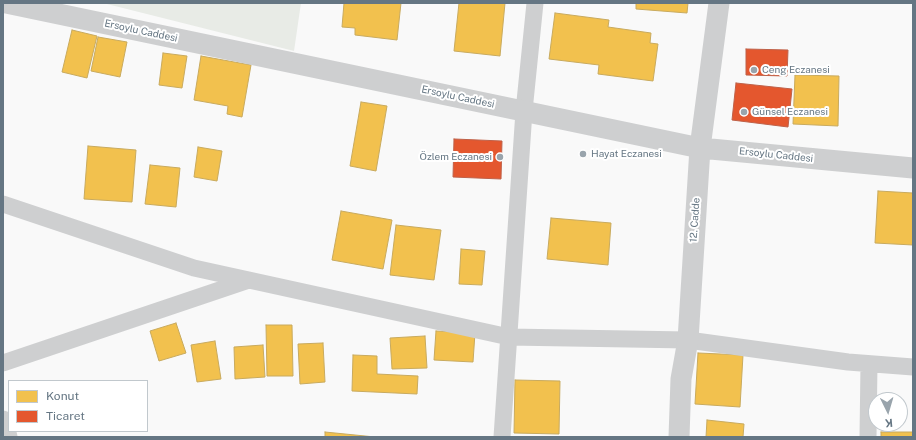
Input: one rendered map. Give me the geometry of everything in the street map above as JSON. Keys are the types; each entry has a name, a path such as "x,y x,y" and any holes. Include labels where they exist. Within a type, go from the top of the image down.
{"street":[{"name":"Ersoylu Caddesi","path":"6,3 700,148 913,168"},
{"path":"502,437 524,111 535,3"},
{"name":"12. Cadde","path":"679,437 681,379 688,340 700,148 719,3"},
{"path":"3,204 194,268 508,337 688,340 848,362 913,367"},
{"path":"3,363 249,280"},
{"path":"868,437 869,364"},
{"path":"3,421 7,437"}],"shaded area":[{"path":"103,3 301,3 294,51"}],"building: Konut":[{"path":"344,3 401,3 397,40 355,35 355,28 342,27"},
{"path":"459,3 505,3 500,56 454,51"},
{"path":"636,3 688,3 687,13 636,9"},
{"path":"555,13 609,20 608,27 651,33 650,43 658,44 653,81 598,74 599,65 549,59"},
{"path":"72,30 97,36 87,78 62,72"},
{"path":"98,37 127,42 120,77 91,71"},
{"path":"163,53 187,56 182,88 159,85"},
{"path":"201,56 251,65 242,117 227,114 228,106 194,100"},
{"path":"795,75 839,76 838,126 793,124"},
{"path":"361,102 387,106 376,171 350,166"},
{"path":"88,146 136,150 132,202 84,199"},
{"path":"198,147 222,151 217,181 194,177"},
{"path":"150,165 180,168 176,207 145,204"},
{"path":"878,191 913,193 913,245 875,243"},
{"path":"341,211 392,220 383,269 332,260"},
{"path":"551,218 611,223 608,265 547,259"},
{"path":"396,225 441,230 434,280 390,275"},
{"path":"461,249 485,251 482,285 459,284"},
{"path":"176,323 186,353 159,361 150,331"},
{"path":"266,325 292,325 293,376 267,376"},
{"path":"436,331 475,333 473,362 434,360"},
{"path":"425,336 427,368 392,369 390,338"},
{"path":"215,341 221,379 197,382 191,345"},
{"path":"323,343 325,382 300,384 298,344"},
{"path":"263,345 265,377 235,379 234,347"},
{"path":"698,353 743,355 740,407 695,404"},
{"path":"353,355 377,356 377,374 418,376 417,394 352,391"},
{"path":"515,380 560,381 559,434 514,433"},
{"path":"707,420 744,424 743,437 706,437"},
{"path":"325,432 375,437 325,437"},
{"path":"881,432 913,432 913,437 881,437"}],"building: Ticaret":[{"path":"746,49 788,50 787,76 746,75"},
{"path":"736,83 792,89 788,127 732,120"},
{"path":"454,139 502,141 501,179 453,177"}],"place":[{"name":"Ceng Eczanesi","path":"754,70"},
{"name":"Günsel Eczanesi","path":"744,112"},
{"name":"Hayat Eczanesi","path":"583,154"},
{"name":"Özlem Eczanesi","path":"500,157"}]}
